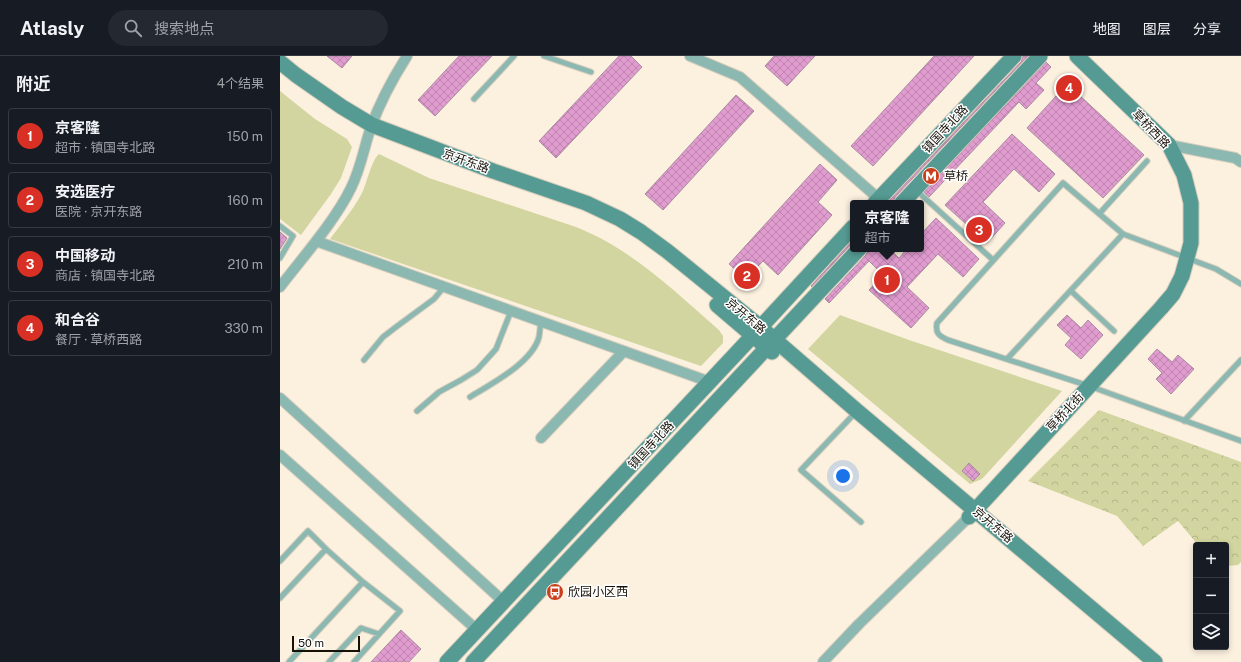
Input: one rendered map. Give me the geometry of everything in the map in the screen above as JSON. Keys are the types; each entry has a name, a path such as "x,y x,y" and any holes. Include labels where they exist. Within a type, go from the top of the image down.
{"street":[{"path":"280,287 316,241 338,210 351,188 360,166 371,129 397,73 407,56"},
{"path":"690,56 740,78 876,200"},
{"name":"镇国寺北路","path":"878,200 1014,56"},
{"name":"镇国寺北路","path":"905,200 1040,56"},
{"name":"草桥西路","path":"1077,56 1169,145 1184,175 1191,203 1192,243 1182,276 1173,294 1161,308"},
{"name":"京开东路","path":"280,62 371,129"},
{"name":"京开东路","path":"280,72 336,113 371,129 586,203 604,210 641,232 667,251 757,332 972,513 1155,662"},
{"path":"1169,145 1235,158 1241,162"},
{"name":"镇国寺北路","path":"447,662 757,332 850,230"},
{"path":"316,241 710,382"},
{"name":"镇国寺北路","path":"473,662 856,252"},
{"name":"草桥北街","path":"972,513 1161,308"},
{"path":"541,438 624,351"},
{"path":"280,398 504,602"},
{"path":"280,455 477,630"},
{"path":"823,662 859,624 972,513"},
{"name":"京开东路","path":"972,513 1141,662"}],"lane":[{"path":"474,99 514,56"},
{"path":"544,56 591,72"},
{"path":"1099,214 1147,161"},
{"path":"1241,284 1216,270 1123,234 1063,183 937,322 936,328 936,332 940,337 1089,386 1241,441"},
{"path":"915,189 993,260"},
{"path":"280,226 293,236 280,258"},
{"path":"1007,360 1123,234"},
{"path":"364,360 383,337 434,299 444,287"},
{"path":"1071,291 1114,332"},
{"path":"417,412 439,392 476,370 492,354 496,349 511,311"},
{"path":"470,397 513,370 522,361 539,338 541,321"},
{"path":"1184,421 1241,360"},
{"path":"854,414 801,470 861,522"},
{"path":"280,561 308,531 363,582 400,611 354,662"},
{"path":"280,598 326,549"},
{"path":"289,662 363,582"},
{"path":"329,662 361,628 379,634"}],"green space":[{"path":"280,91 315,119 347,139 352,147 341,178 301,235 280,219"},
{"path":"379,154 429,178 576,227 596,236 634,259 669,286 719,330 723,336 723,343 701,366 330,239 351,211 364,189 369,172"},
{"path":"840,315 909,340 1062,391 982,479 970,484 808,349"},
{"path":"1099,410 1241,462 1241,562 1238,565 1229,566 1229,542 1196,542 1178,521 1143,546 1117,516 1028,481"}],"building":[{"path":"327,56 352,56 342,68"},
{"path":"459,56 492,56 435,116 418,100"},
{"path":"619,56 631,56 642,67 556,158 539,141"},
{"path":"774,56 815,56 787,86 765,66"},
{"path":"934,56 974,56 873,166 851,146"},
{"path":"1023,56 1028,56 895,197 894,200 890,200 1021,62"},
{"path":"1046,62 1051,67 1036,83 1044,90 1026,109 1019,102 929,197 924,192"},
{"path":"1078,94 1144,155 1103,198 1027,128 1057,95"},
{"path":"736,95 754,111 663,210 645,194"},
{"path":"1012,134 1055,174 1039,192 1014,169 983,202 1005,223 987,243 945,205"},
{"path":"820,164 837,180 818,202 832,215 778,275 763,261 746,279 729,264"},
{"path":"936,218 979,259 963,277 938,254 907,287 929,308 911,328 869,290 883,275 869,261 829,303 825,299 866,255 867,252 892,252 899,258 904,252 924,252 924,231"},
{"path":"280,232 287,238 280,249"},
{"path":"850,243 850,245 812,287 811,286"},
{"path":"1067,315 1081,328 1088,320 1103,335 1081,359 1065,345 1071,338 1057,325"},
{"path":"1157,349 1172,362 1178,355 1194,369 1171,394 1156,379 1162,373 1148,359"},
{"path":"969,463 980,474 973,481 962,471"},
{"path":"401,630 421,649 409,662 371,662"}],"place":[{"name":"和合谷","path":"1069,88"},
{"name":"草桥","path":"931,176"},
{"name":"中国移动","path":"979,230"},
{"name":"安选医疗","path":"747,276"},
{"name":"京客隆","path":"887,280"},
{"name":"欣园小区西","path":"555,592"}]}
